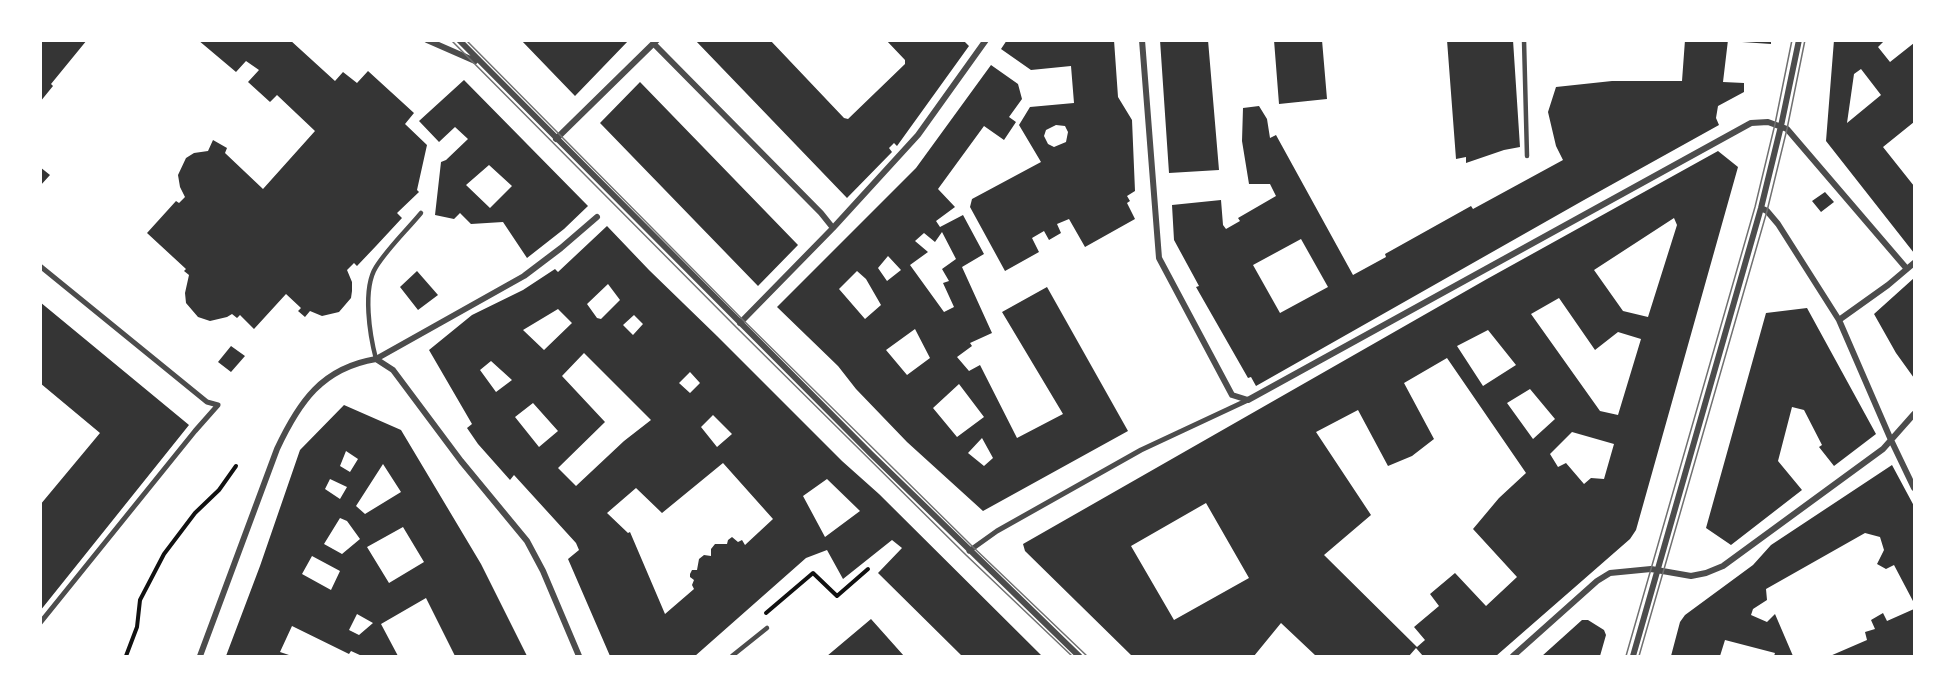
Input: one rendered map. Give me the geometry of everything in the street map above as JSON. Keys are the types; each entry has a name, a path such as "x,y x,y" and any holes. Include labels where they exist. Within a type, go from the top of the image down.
{"street":[{"path":"427,40 483,66"},
{"path":"459,40 556,140 969,551 1079,657"},
{"path":"740,323 833,228 918,135 986,40"},
{"path":"1142,40 1159,258 1232,395 1248,400"},
{"path":"1632,657 1761,208 1781,126 1798,40"},
{"path":"556,140 656,42 833,228"},
{"path":"969,551 997,531 1142,450 1248,400 1750,123 1768,122 1787,129 1907,269"},
{"path":"1761,208 1767,211 1778,224 1839,320 1914,488"},
{"path":"200,657 277,449 292,417 317,387 338,371 356,363 376,359 524,276 597,217"},
{"path":"1839,320 1914,263"},
{"path":"40,266 207,402 218,405 40,623"},
{"path":"376,359 393,370 460,461 527,541 543,571 579,657"},
{"path":"1513,657 1597,581 1610,573 1651,568 1691,576 1723,566 1883,449 1914,414"}],"lane":[{"path":"1524,40 1527,156"},
{"path":"376,359 369,328 369,288 374,269 421,213"},
{"path":"732,657 767,628"}],"path":[{"path":"126,657 137,627 140,600 164,554 195,513 219,490 236,466"},
{"path":"760,618 813,573 837,596 868,569"}],"building":[{"path":"41,40 87,40 51,84 53,86 40,102"},
{"path":"198,40 290,40 335,81 343,72 357,83 368,71 414,113 405,124 427,145 417,190 419,192 397,213 402,218 357,266 354,263 347,270 352,282 351,298 339,312 322,316 310,311 305,317 298,311 301,308 286,294 254,329 240,315 237,318 232,314 210,321 198,317 186,303 185,293 189,275 184,271 186,269 147,233 176,201 179,203 185,197 178,175 186,158 194,153 208,151 213,140 227,148 225,153 263,189 315,131 277,95 270,102 248,82 259,70 246,61 236,72"},
{"path":"521,40 629,40 575,96"},
{"path":"695,40 770,40 844,118 848,119 905,64 905,60 886,40 963,40 969,46 897,146 894,143 889,148 892,152 847,198"},
{"path":"1007,40 1114,40 1118,97 1132,120 1135,191 1127,196 1130,201 1127,203 1135,219 1085,247 1069,219 1057,224 1061,233 1049,240 1044,231 1032,238 1039,252 1005,271 970,207 972,199 1041,162 1019,125 1030,107 1074,103 1071,66 1031,70 1001,49","holes":["1056,125 1065,126 1068,132 1066,142 1054,147 1048,144 1044,136 1046,130"]},
{"path":"1160,40 1208,40 1219,170 1169,173"},
{"path":"1274,40 1322,40 1327,99 1279,104"},
{"path":"1447,40 1513,40 1520,147 1466,163 1466,157 1456,159"},
{"path":"1685,40 1728,40 1723,82 1744,83 1744,92 1718,106 1716,118 1719,125 1256,386 1251,377 1248,378 1196,287 1199,286 1174,240 1172,205 1221,200 1223,225 1226,229 1240,221 1238,218 1276,196 1270,184 1249,184 1242,141 1243,108 1259,106 1267,119 1270,138 1276,135 1353,275 1386,257 1385,254 1471,206 1473,209 1563,160 1556,146 1548,112 1556,87 1612,81 1682,81","holes":["1301,239 1328,287 1280,313 1253,265"]},
{"path":"1742,40 1771,40 1771,44 1742,42"},
{"path":"1834,40 1885,40 1878,47 1890,62 1914,43 1914,122 1883,147 1914,186 1914,253 1826,141","holes":["1861,69 1881,95 1847,123 1854,74"]},
{"path":"991,65 1018,84 1022,99 1009,117 1016,122 1004,140 984,126 938,189 955,207 936,221 940,227 963,215 984,254 962,267 992,333 970,343 972,346 957,357 969,371 980,365 1017,438 1063,414 1002,312 1047,287 1128,431 983,511 907,442 856,389 838,366 777,307 916,168","holes":["942,232 956,259 942,269 949,281 943,283 954,307 944,312 910,265 928,252 915,241 924,233 935,242","888,256 901,270 887,281 878,268","857,271 866,279 881,305 865,319 839,289","915,329 930,358 907,375 886,350","959,384 984,417 957,437 933,408","982,438 993,458 984,466 968,453"]},
{"path":"464,80 588,206 564,229 527,258 503,222 471,224 460,213 454,219 435,215 441,162 468,139 455,127 439,142 419,121","holes":["489,165 512,186 490,208 466,185"]},
{"path":"640,82 798,245 758,286 600,123"},
{"path":"1718,151 1738,167 1636,530 1630,539 1496,656 1423,656 1416,648 1409,656 1316,656 1281,623 1254,656 1132,656 1025,551 1023,544 1487,279","holes":["1674,218 1677,225 1648,317 1623,311 1594,270","1559,298 1595,350 1618,332 1641,339 1618,415 1600,411 1531,314","1488,330 1516,365 1483,386 1457,346","1447,358 1526,473 1499,498 1473,529 1517,577 1486,606 1455,573 1430,594 1439,606 1414,627 1425,640 1417,647 1324,555 1371,515 1316,432 1358,410 1388,466 1412,456 1434,439 1404,383","1530,389 1555,419 1533,439 1507,403","1572,432 1614,444 1604,479 1591,478 1584,484 1566,463 1558,467 1550,454","1206,503 1249,578 1174,620 1131,546"]},
{"path":"40,167 50,175 40,186"},
{"path":"1825,192 1834,202 1821,212 1812,201"},
{"path":"607,226 842,461 879,494 1042,656 962,656 878,573 902,548 892,540 843,579 827,550 806,558 695,656 610,656 568,559 579,550 576,543 514,475 510,480 478,444 467,428 472,424 429,350 472,315 523,290 555,269 558,272","holes":["608,284 620,300 601,319 597,318 587,304","558,309 572,323 544,350 523,330","634,315 643,324 633,335 623,325","584,353 651,420 624,441 576,486 558,468 605,422 562,376","491,361 512,380 496,392 480,370","690,372 700,383 690,393 679,383","533,403 558,431 539,447 515,417","713,415 732,434 717,447 701,427","723,463 773,519 745,545 742,540 738,542 732,537 727,544 715,544 711,549 711,556 704,555 699,559 697,570 692,570 690,574 694,580 692,585 694,589 665,614 630,532 628,533 607,513 636,488 662,513","827,479 860,511 825,537 803,496"]},
{"path":"417,271 438,295 418,310 400,287"},
{"path":"1914,278 1914,378 1896,353 1874,314"},
{"path":"40,302 189,425 40,611 40,505 100,433 40,383"},
{"path":"1807,308 1876,434 1834,466 1819,447 1822,445 1804,410 1792,407 1778,461 1802,490 1731,545 1706,528 1766,313"},
{"path":"231,346 245,356 231,372 218,362"},
{"path":"344,405 401,430 481,564 527,656 455,656 426,598 381,624 398,656 362,656 351,651 349,654 292,626 280,652 292,656 226,656 300,450","holes":["346,451 358,459 350,472 340,466","383,464 401,492 365,514 356,506","330,479 347,487 340,499 325,489","340,518 347,521 360,539 342,554 324,544","403,527 424,562 389,583 367,547","312,556 340,571 331,590 302,574","357,614 373,623 359,635 349,630"]},
{"path":"1892,465 1914,506 1914,603 1894,565 1886,569 1877,564 1884,550 1880,537 1865,533 1766,589 1767,600 1753,609 1751,615 1767,622 1775,614 1793,656 1774,656 1775,653 1725,640 1720,656 1671,656 1680,622 1685,615 1753,565 1771,545"},
{"path":"1914,609 1914,656 1830,656 1867,640 1865,632 1875,629 1871,620 1883,613 1887,621"},
{"path":"871,619 904,656 827,656"},
{"path":"1582,620 1588,620 1604,630 1606,635 1600,656 1542,656"}],"tram line":[{"path":"451,40 736,327 966,555 1072,656"},
{"path":"466,40 743,320 1087,656"},
{"path":"1626,656 1755,207 1792,40"},
{"path":"1639,656 1767,211 1805,40"}]}
